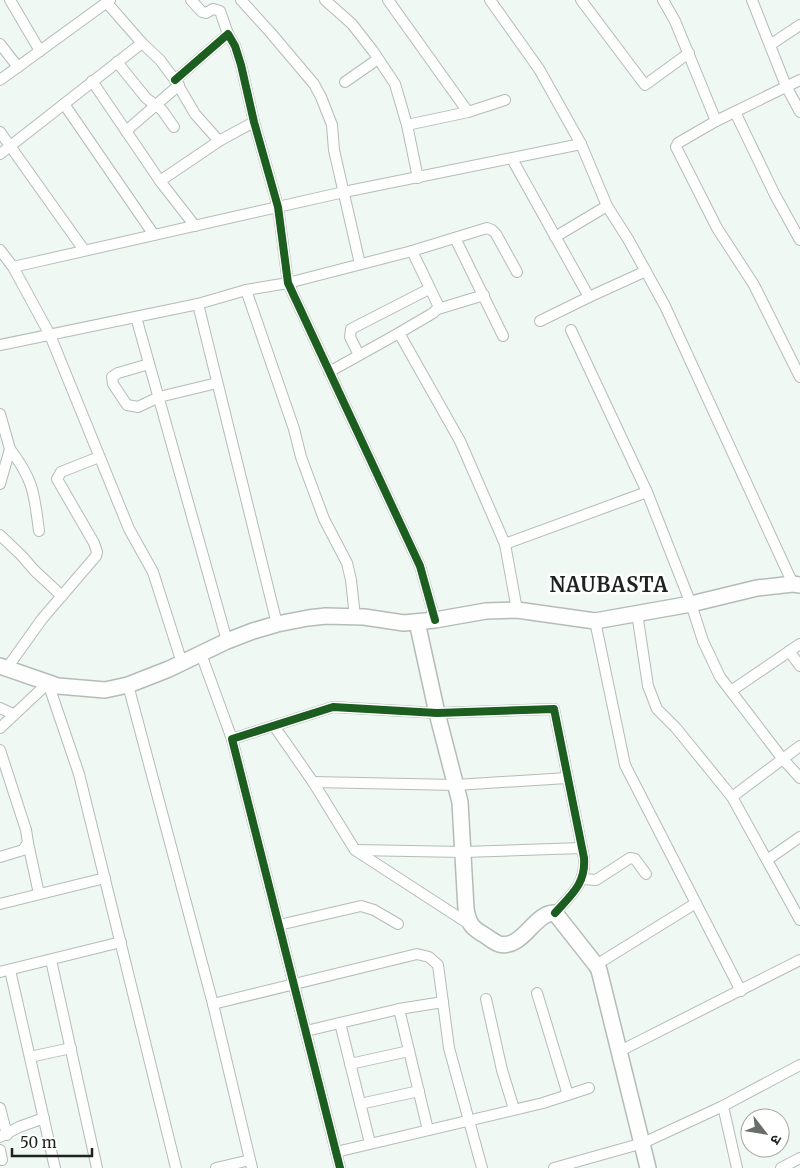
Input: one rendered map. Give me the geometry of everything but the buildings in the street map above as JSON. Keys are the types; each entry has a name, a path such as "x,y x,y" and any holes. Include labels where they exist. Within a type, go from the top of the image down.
{"street":[{"path":"10,0 40,51"},
{"path":"191,0 204,13 213,9 220,11 228,34 235,46 278,206 288,283 420,566 435,620"},
{"path":"242,0 314,84 321,96 332,125 334,150 360,264"},
{"path":"325,0 352,24 395,84 407,124 418,178"},
{"path":"388,0 468,112"},
{"path":"100,457 61,472 57,476 59,484 94,543 97,552 90,564 3,667 48,684 76,689 104,690 128,685 182,663 227,641 277,624 326,616 355,617 404,623 435,620 486,611 517,610 595,621 691,604 757,588 796,584 665,306 607,206 581,144 539,69 490,0"},
{"path":"581,0 645,85 689,53"},
{"path":"663,0 676,21 716,121"},
{"path":"752,0 786,86 800,112"},
{"path":"0,80 102,3 160,60 196,114 219,141"},
{"path":"770,45 800,25"},
{"path":"126,131 155,106 228,34"},
{"path":"0,154 142,43"},
{"path":"0,44 18,67"},
{"path":"345,82 378,59"},
{"path":"117,62 146,98 162,110 174,128"},
{"path":"800,80 716,121 683,139 676,147 717,228 754,285 800,377"},
{"path":"92,81 160,180 195,226"},
{"path":"407,124 468,112 505,100"},
{"path":"64,104 154,235"},
{"path":"735,112 774,195 800,240"},
{"path":"160,180 219,141 254,122"},
{"path":"0,132 84,250"},
{"path":"13,267 278,206 581,144"},
{"path":"512,159 588,297"},
{"path":"555,237 607,206"},
{"path":"0,345 198,304 246,290 288,283 412,251 488,228 496,234 517,272"},
{"path":"455,238 503,336"},
{"path":"0,250 13,267 50,336 129,529 153,572 182,663"},
{"path":"412,251 437,302 438,309"},
{"path":"540,321 646,271"},
{"path":"359,355 350,337 351,329 429,288"},
{"path":"246,290 294,429 301,457 324,519 346,563 351,580 355,617"},
{"path":"329,372 438,309 484,295"},
{"path":"198,304 277,624"},
{"path":"136,317 227,641"},
{"path":"571,330 646,492 720,677 782,758 800,778"},
{"path":"398,333 460,441 505,544 517,610"},
{"path":"149,364 114,374 112,377 113,384 130,407 138,407 159,398 217,383"},
{"path":"0,414 10,449 24,468 32,485 39,531"},
{"path":"0,484 10,449"},
{"path":"505,544 646,492"},
{"path":"0,535 21,555 35,572 62,596"},
{"path":"637,613 648,686 656,709 676,728 732,797 800,920"},
{"path":"595,621 625,765 741,990"},
{"path":"417,622 437,713 460,802 466,909 469,924"},
{"path":"731,691 800,644"},
{"path":"789,651 800,666"},
{"path":"201,654 232,739 340,1168"},
{"path":"0,728 48,684"},
{"path":"48,684 79,774 176,1168"},
{"path":"128,685 213,1004 251,1164 216,1168"},
{"path":"232,739 333,707 437,713 554,709 582,848 585,870 583,879 555,913 547,914 518,939 507,944 497,943 474,930 469,924 355,850 313,782 274,726"},
{"path":"0,708 11,713"},
{"path":"732,797 800,746"},
{"path":"0,750 26,830 40,894"},
{"path":"313,782 456,785 567,778"},
{"path":"767,860 800,837"},
{"path":"0,857 23,850 28,843"},
{"path":"355,850 463,852 582,848"},
{"path":"583,879 596,880 630,858 635,859 646,874"},
{"path":"0,904 105,878"},
{"path":"596,965 696,903"},
{"path":"279,925 361,906 374,910 398,924"},
{"path":"555,913 599,970 648,1168"},
{"path":"55,1168 30,1057 5,971 121,942"},
{"path":"213,1004 417,954 429,957 438,965 449,1048 482,1168"},
{"path":"51,960 97,1168"},
{"path":"620,1051 800,960"},
{"path":"537,993 568,1095"},
{"path":"486,999 502,1070 514,1109"},
{"path":"306,1031 443,1002"},
{"path":"399,1010 428,1130"},
{"path":"340,1023 370,1144"},
{"path":"30,1057 70,1048"},
{"path":"350,1064 409,1050"},
{"path":"555,1168 643,1143 723,1106 800,1065"},
{"path":"336,1152 543,1103 589,1088"},
{"path":"360,1104 419,1091"},
{"path":"723,1106 738,1168"},
{"path":"0,1108 3,1136 19,1127 44,1118"},
{"path":"781,1168 800,1158"}],"cycle path":[{"path":"175,80 228,34 235,46 241,65 254,122 278,207 288,283 420,566 435,620"},
{"path":"340,1168 232,739 333,707 437,713 554,709 584,858 583,875 580,882 572,895 555,913"}],"district":[{"name":"NAUBASTA","path":"609,584"}]}
